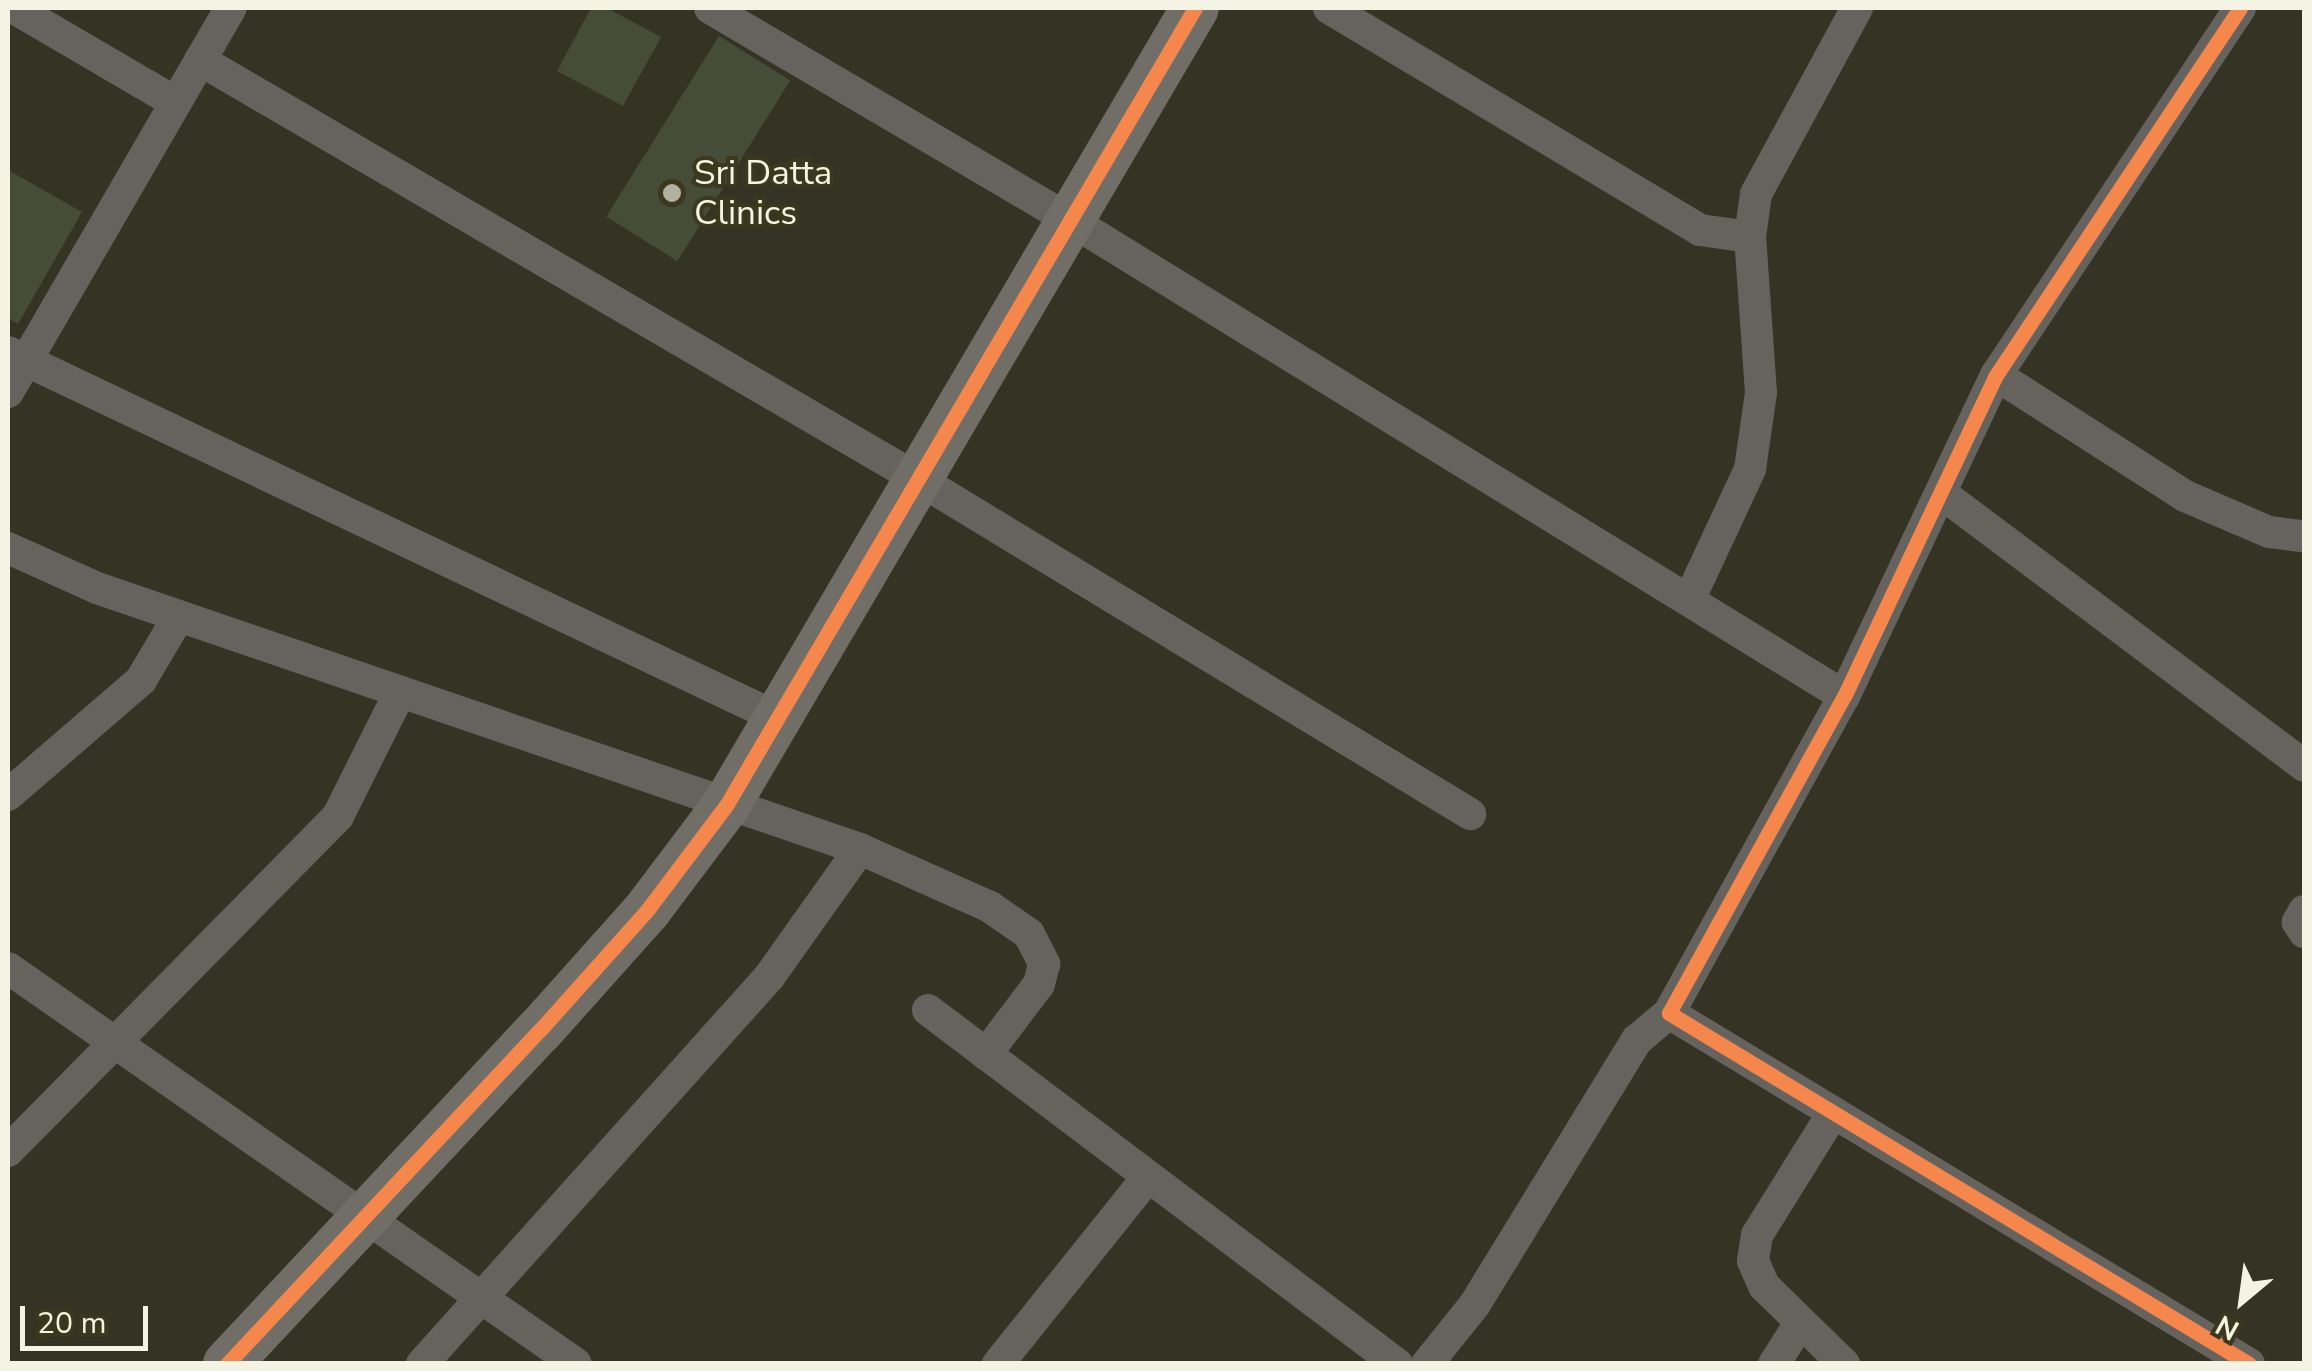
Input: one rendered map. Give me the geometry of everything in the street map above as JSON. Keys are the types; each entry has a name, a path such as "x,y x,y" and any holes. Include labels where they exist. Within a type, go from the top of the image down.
{"street":[{"path":"14,8 176,102"},
{"path":"8,392 16,357 231,8"},
{"path":"710,8 1070,220 1844,696"},
{"path":"227,1364 648,908 727,804 1194,8"},
{"path":"1329,8 1700,230 1750,237"},
{"path":"1688,600 1750,469 1761,393 1750,237 1756,194 1857,8"},
{"path":"1428,1364 1475,1304 1637,1040 1668,1013 1844,696 1996,376 2240,8"},
{"path":"200,60 918,479 1470,814"},
{"path":"16,357 778,718"},
{"path":"1996,376 2185,496 2270,532 2304,536"},
{"path":"1940,493 2304,766"},
{"path":"8,548 179,616 860,849 990,907 1029,934 1044,964 1039,984 986,1054"},
{"path":"8,796 140,680 179,616"},
{"path":"8,1151 111,1041 338,816 400,692"},
{"path":"422,1364 769,977 860,849"},
{"path":"2304,911 2298,922 2304,932"},
{"path":"8,968 361,1218 576,1364"},
{"path":"928,1010 1397,1364"},
{"path":"1668,1013 2249,1364"},
{"path":"1833,1112 1755,1248 1764,1286 1844,1364"},
{"path":"998,1364 1147,1178"},
{"path":"1774,1364 1800,1322"}],"building":[{"path":"591,8 607,8 661,37 623,106 557,71"},
{"path":"719,36 790,81 677,261 606,217"},
{"path":"10,171 82,212 18,324 8,318"}],"cycle path":[{"path":"227,1364 540,1030 648,909 727,804 1195,8"},
{"path":"2240,8 1996,375 1844,696 1669,1013 2249,1364"}],"place":[{"name":"Sri Datta Clinics","path":"672,193"}]}
